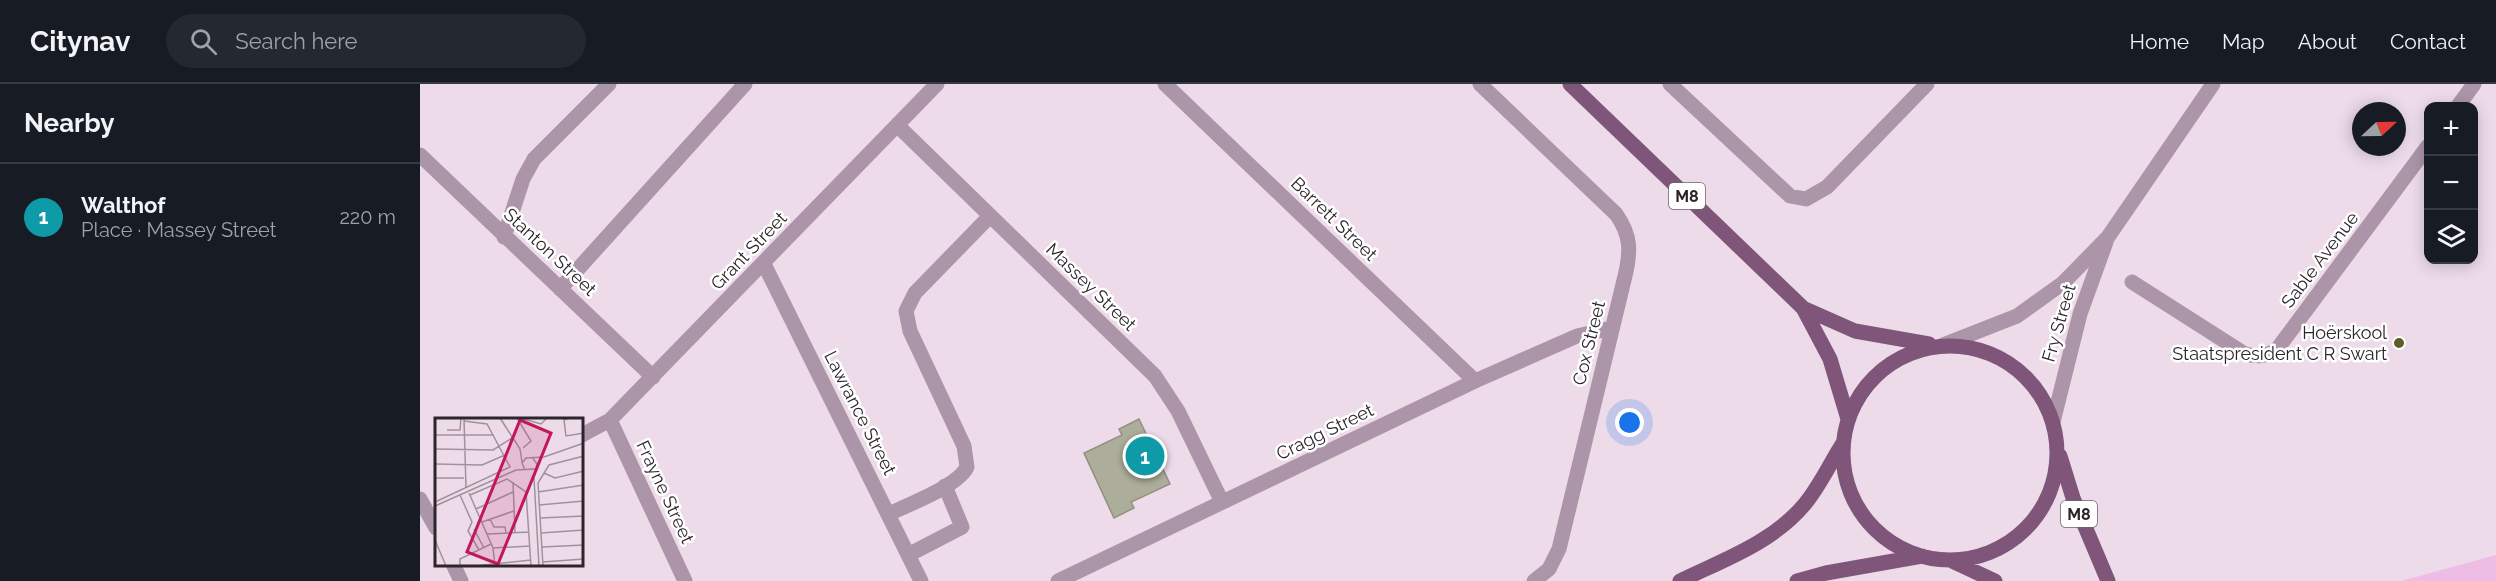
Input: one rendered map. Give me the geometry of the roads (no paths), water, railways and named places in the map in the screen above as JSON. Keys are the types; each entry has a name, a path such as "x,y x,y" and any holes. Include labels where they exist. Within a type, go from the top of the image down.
{"main road":[{"name":"M8","path":"1570,84 1803,308 1830,359 1848,419"},
{"name":"M8","path":"1803,308 1842,326 1869,335 1977,348 2010,364 2034,386 2046,405 2053,422 2057,445 2073,498 2108,581"},
{"name":"M8","path":"1941,345 1913,351 1882,369 1862,391 1848,419 1843,443 1845,476 1863,516 1887,540 1922,556 1950,560 1976,557 1996,550 2027,528 2040,511 2052,487 2057,445"},
{"path":"1680,581 1759,542 1783,526 1805,504 1843,443"},
{"path":"1797,581 1826,573 1922,556"},
{"name":"M8","path":"1950,560 1995,581"}],"street":[{"path":"504,237 528,169 534,159 609,84"},
{"path":"560,289 745,84"},
{"name":"Grant Street","path":"584,434 610,420 654,377 938,84"},
{"name":"Barrett Street","path":"1165,84 1475,381"},
{"name":"Cox Street","path":"1480,84 1616,214 1629,236 1629,262 1563,532 1554,562 1534,581"},
{"path":"1670,84 1790,196 1798,199 1813,197 1821,193 1927,84"},
{"name":"Fry Street","path":"1941,345 2005,322 2035,305 2063,283 2108,237 2213,84"},
{"path":"2461,102 2474,84"},
{"name":"Massey Street","path":"897,125 1155,376 1178,411 1222,502"},
{"name":"Sable Avenue","path":"2132,282 2245,354 2260,357 2270,354 2278,348 2424,151"},
{"name":"Stanton Street","path":"420,155 654,377"},
{"path":"889,514 945,486 967,467 967,453 910,330 906,311 915,293 990,216"},
{"name":"Fry Street","path":"2053,422 2077,325 2108,237"},
{"name":"Lawrance Street","path":"764,264 921,581"},
{"name":"Cragg Street","path":"1058,581 1475,381 1577,336 1612,328"},
{"name":"Frayne Street","path":"610,420 686,581"},
{"path":"908,555 962,527 945,486"},
{"path":"420,499 429,513"},
{"path":"454,566 461,581"}],"place":[{"name":"Hoërskool Staatspresident C R Swart","path":"2399,343"},
{"name":"Walthof","path":"1145,456"}]}
